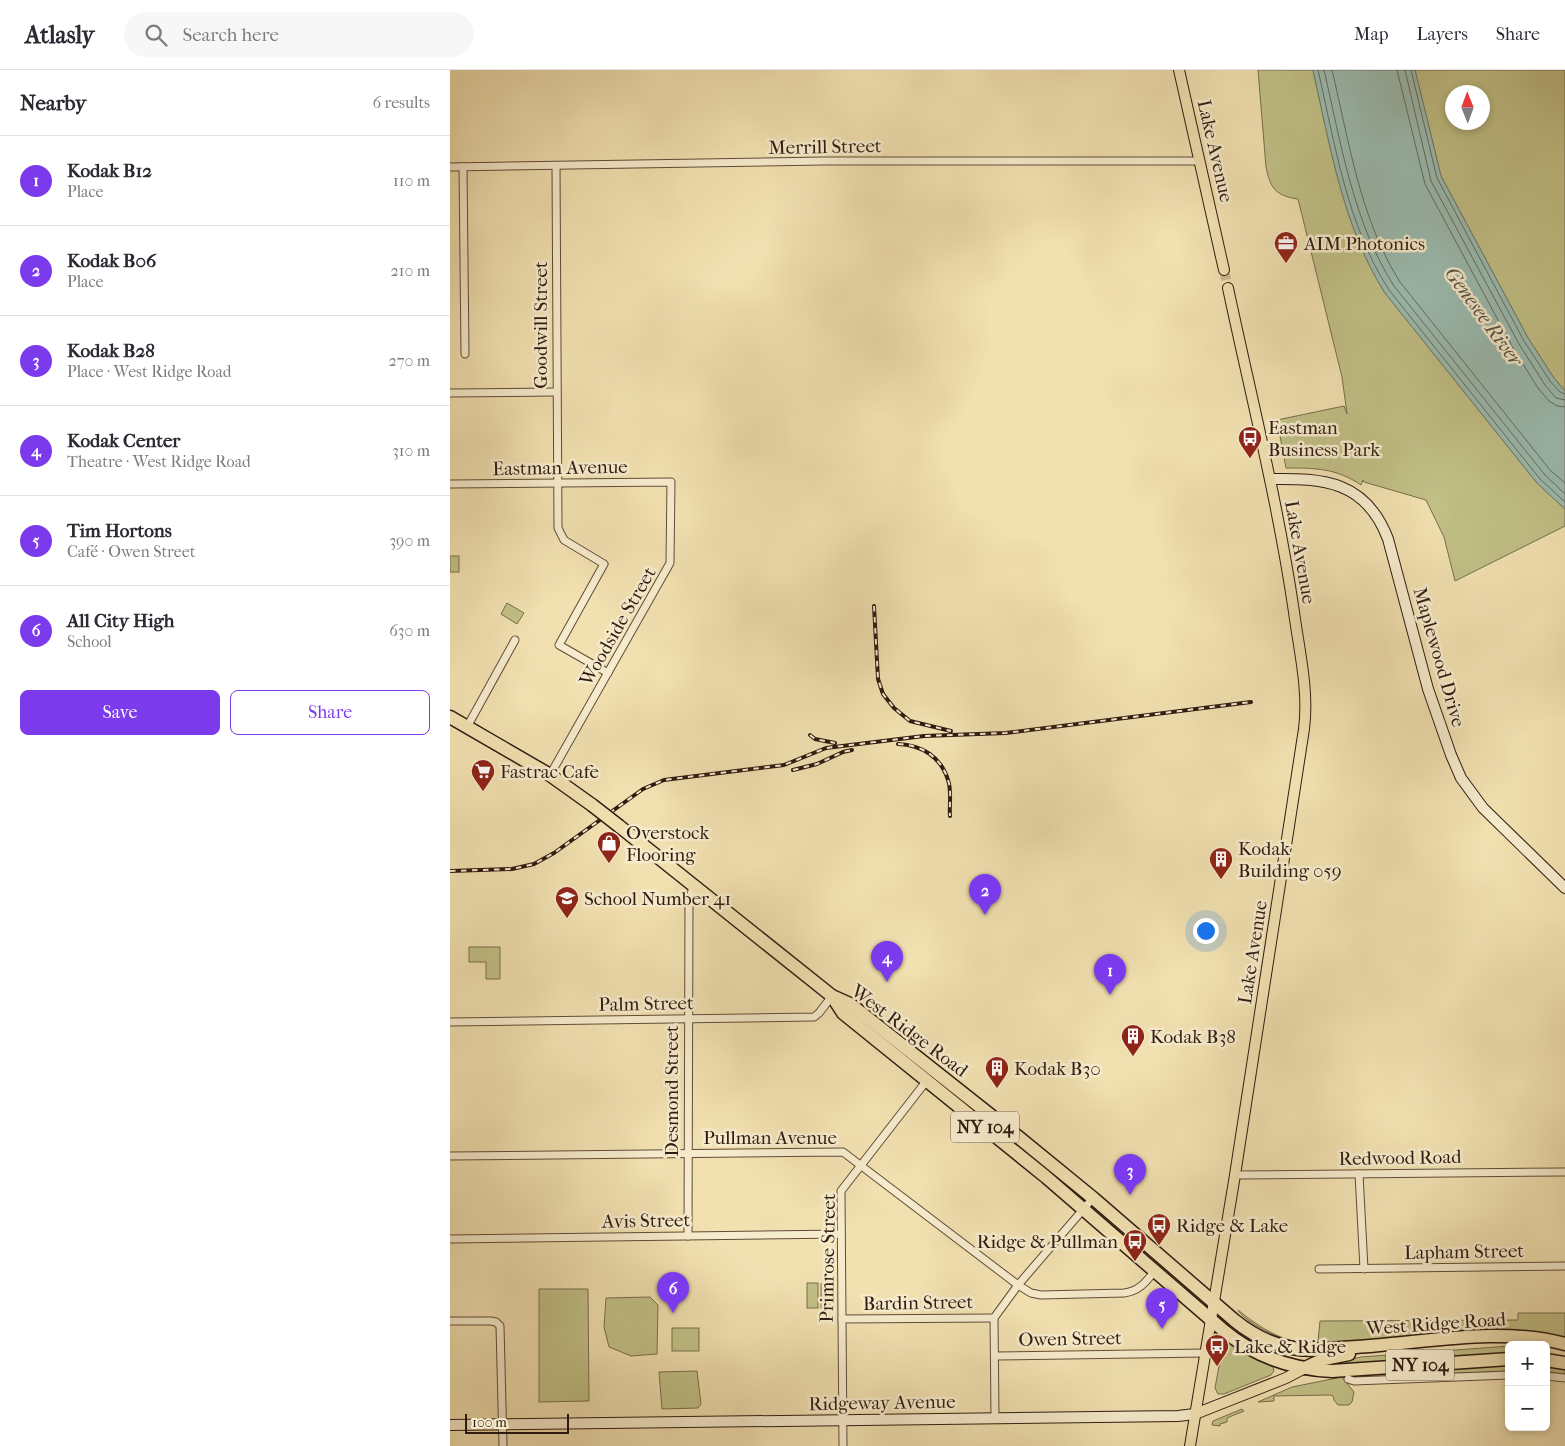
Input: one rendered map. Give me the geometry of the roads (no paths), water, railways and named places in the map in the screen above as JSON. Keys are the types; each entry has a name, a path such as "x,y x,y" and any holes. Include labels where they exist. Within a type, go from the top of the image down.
{"highway":[{"name":"West Ridge Road","path":"450,717 550,775 592,805 832,996 850,1004 1154,1272 1232,1337 1251,1350 1277,1361 1304,1368 1332,1371 1505,1359"},
{"name":"West Ridge Road","path":"931,1076 1017,1136 1214,1302 1252,1333 1267,1341 1290,1348 1315,1350 1498,1336 1529,1338 1565,1344"},
{"path":"1304,1368 1324,1359 1411,1343"},
{"path":"1550,1361 1565,1363"},
{"path":"1332,1371 1348,1379"}],"main road":[{"name":"Lake Avenue","path":"1179,70 1224,270"},
{"name":"Lake Avenue","path":"1190,1446 1235,1175 1306,716 1304,684 1287,563 1228,288"},
{"name":"Ridgeway Avenue","path":"1195,1414 1286,1378 1304,1368"}],"street":[{"name":"Merrill Street","path":"450,167 824,161 1200,161"},
{"name":"Goodwill Street","path":"556,166 558,528 560,534 570,545 604,564 559,645 608,673"},
{"path":"463,167 466,354"},
{"path":"450,393 557,392"},
{"name":"Maplewood Drive","path":"1270,479 1315,479 1332,483 1361,500 1381,522 1388,539 1428,689 1461,778 1483,808 1565,888"},
{"name":"Eastman Avenue","path":"450,484 671,482"},
{"name":"Woodside Street","path":"550,775 670,563 671,482"},
{"path":"467,727 515,640"},
{"name":"Desmond Street","path":"688,1236 687,1019 689,903 693,886"},
{"name":"Palm Street","path":"450,1022 814,1016 819,1013 832,996"},
{"name":"Primrose Street","path":"843,1446 842,1191 860,1165 931,1076"},
{"name":"Pullman Avenue","path":"450,1156 843,1152 1031,1293 1041,1295 1134,1292 1143,1286 1154,1272"},
{"name":"Redwood Road","path":"1235,1175 1565,1172"},
{"path":"1359,1174 1364,1269"},
{"path":"995,1418 994,1318 1018,1285 1092,1198"},
{"name":"Avis Street","path":"450,1239 842,1234"},
{"name":"Lapham Street","path":"1319,1269 1565,1266"},
{"name":"Bardin Street","path":"842,1319 994,1318"},
{"path":"450,1321 496,1322 501,1332 503,1446"},
{"name":"Owen Street","path":"995,1356 1205,1353"},
{"path":"1348,1379 1354,1381 1505,1375"},
{"path":"1550,1376 1565,1378"},
{"name":"Ridgeway Avenue","path":"450,1425 1178,1416 1195,1414"}],"water":[{"name":"Genesee River","path":"1313,70 1415,70 1441,176 1528,338 1554,378 1565,391 1565,509 1537,483 1385,293 1358,241 1348,213 1332,156"}],"tunnel":[{"path":"1224,270 1228,288"}],"railway":[{"path":"874,606 878,679 883,694 894,708 910,721 951,731"},
{"path":"450,871 512,869 534,864 554,853 643,789 664,780 784,765 826,748 924,736 1006,733 1251,702"},
{"path":"810,735 815,739 835,743"},
{"path":"898,744 923,750 941,765 949,784 950,816"},
{"path":"793,770 817,764 852,750"}],"place":[{"name":"AIM Photonics","path":"1286,264"},
{"name":"Eastman Business Park","path":"1250,459"},
{"name":"Fastrac Cafe","path":"483,792"},
{"name":"Overstock Flooring","path":"609,864"},
{"name":"Kodak Building 059","path":"1221,880"},
{"name":"Kodak B06","path":"985,915"},
{"name":"School Number 41","path":"567,919"},
{"name":"Kodak Center","path":"887,982"},
{"name":"Kodak B12","path":"1110,995"},
{"name":"Kodak B38","path":"1133,1057"},
{"name":"Kodak B30","path":"997,1089"},
{"name":"Kodak B28","path":"1130,1195"},
{"name":"Ridge & Lake","path":"1159,1246"},
{"name":"Ridge & Pullman","path":"1135,1262"},
{"name":"All City High","path":"673,1313"},
{"name":"Tim Hortons","path":"1162,1329"},
{"name":"Lake & Ridge","path":"1217,1367"}]}
